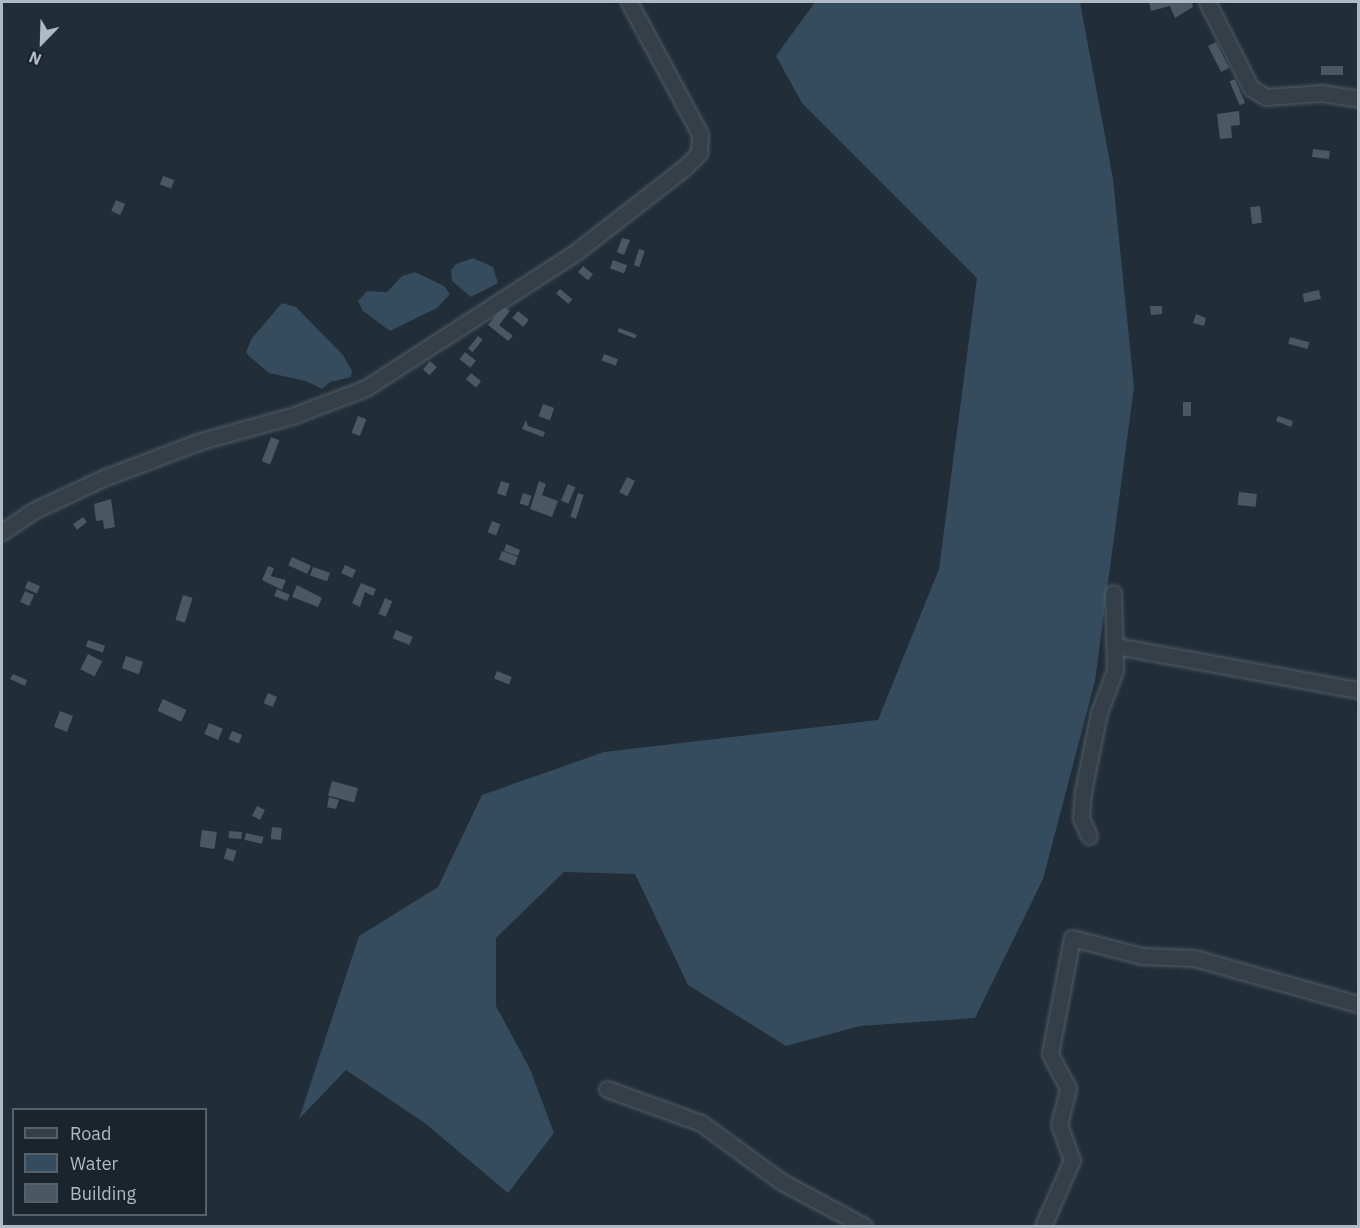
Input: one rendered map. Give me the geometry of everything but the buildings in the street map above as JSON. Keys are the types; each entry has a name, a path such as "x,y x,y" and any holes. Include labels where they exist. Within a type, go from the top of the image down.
{"street":[{"path":"2,532 33,510 103,478 201,441 292,416 366,387 576,252 685,167 699,153 700,134 630,2"},
{"path":"1207,2 1251,88 1266,97 1322,93 1359,99"},
{"path":"1089,836 1081,819 1083,792 1099,713 1115,670 1113,593"},
{"path":"1116,646 1359,690"},
{"path":"1043,1227 1072,1160 1059,1125 1068,1088 1064,1074 1050,1054 1072,938 1142,956 1194,958 1359,1004"},
{"path":"607,1089 701,1122 782,1182 864,1227"}],"water":[{"path":"815,2 1080,2 1113,179 1134,387 1095,681 1043,879 975,1018 860,1026 786,1046 688,985 635,874 564,872 496,938 496,1006 530,1069 554,1133 508,1193 426,1124 346,1070 299,1119 359,936 438,887 482,795 604,752 878,720 939,569 977,278 802,103 776,56"},
{"path":"473,258 493,267 498,283 471,297 452,281 451,270 456,264"},
{"path":"415,272 444,286 450,294 437,308 390,331 363,311 358,301 367,291 387,292 402,276"},
{"path":"282,303 296,307 343,355 352,371 351,377 330,382 322,389 306,381 269,373 249,356 246,352 252,338"}]}
